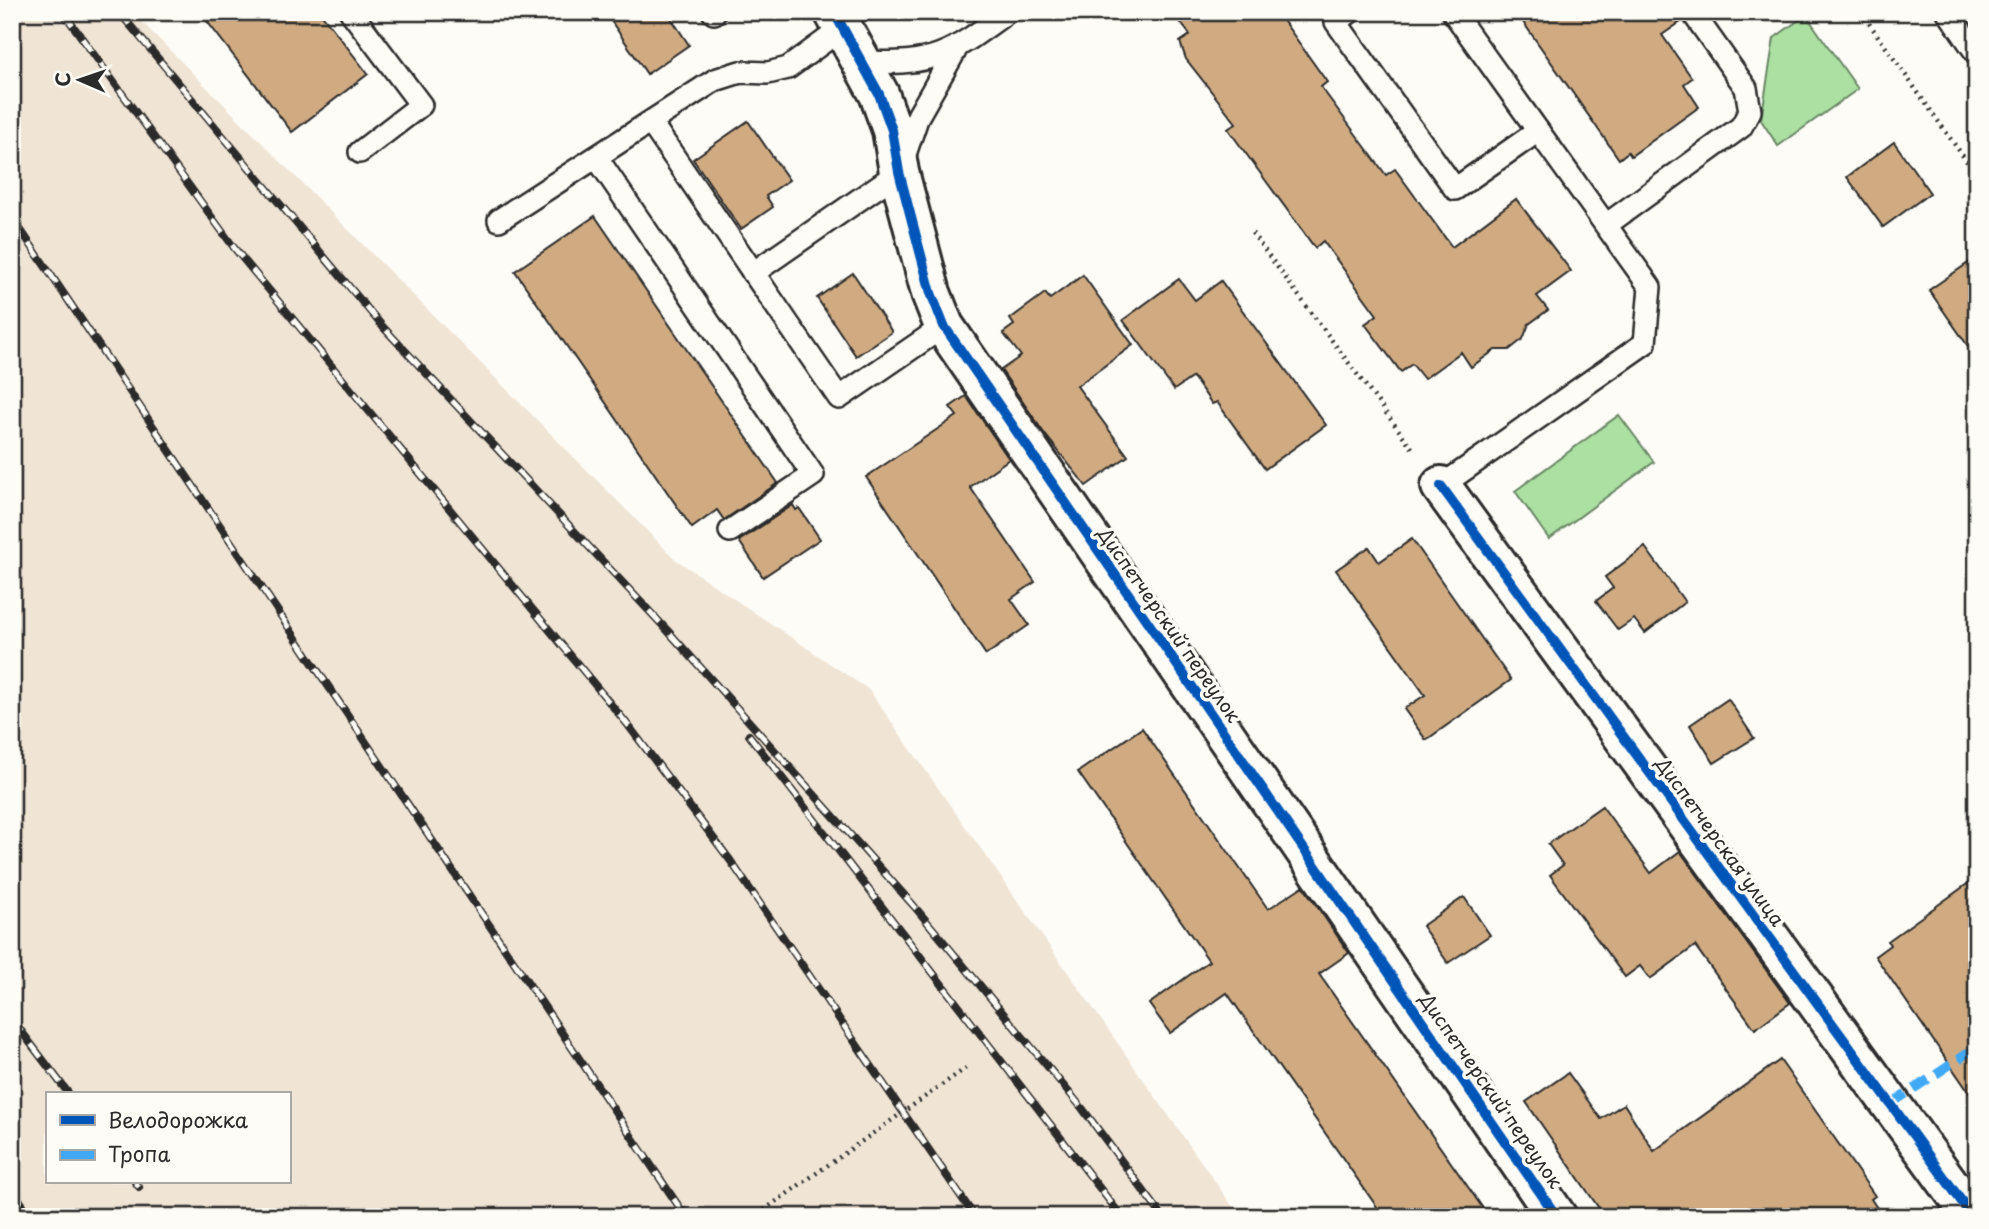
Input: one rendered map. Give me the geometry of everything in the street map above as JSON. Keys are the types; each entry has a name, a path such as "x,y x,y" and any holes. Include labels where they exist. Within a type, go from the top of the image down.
{"street":[{"name":"Диспетчерский переулок","path":"839,20 862,62 892,130 899,172 931,293 944,326 1558,1217"},
{"name":"Диспетчерская улица","path":"1441,486 1973,1217"}],"lane":[{"path":"351,12 421,105 360,152"},
{"path":"862,62 922,61 955,51 1007,12"},
{"path":"1350,12 1336,22 1455,189 1538,131"},
{"path":"1441,486 1645,343 1650,288 1453,12"},
{"path":"1606,225 1741,127 1750,111 1746,88 1692,12"},
{"path":"1948,12 1977,54"},
{"path":"499,220 715,80 740,72 768,73 788,68 839,20"},
{"path":"753,273 899,172 918,116 955,51"},
{"path":"651,123 839,398 944,326"},
{"path":"597,158 813,475 730,531"}],"path":[{"path":"1861,12 1977,176"},
{"path":"1252,233 1441,486"},
{"path":"764,1210 966,1068"}],"shaded area":[{"path":"12,12 132,12 675,559 869,690 1240,1217 12,1217"}],"green space":[{"path":"1806,15 1858,89 1778,146 1761,120 1774,38"},
{"path":"1619,415 1654,462 1549,539 1515,491"}],"building":[{"path":"200,12 320,12 368,74 292,132"},
{"path":"605,12 667,12 689,45 647,74"},
{"path":"1173,12 1277,12 1327,82 1321,87 1386,175 1395,169 1452,247 1516,199 1571,271 1537,296 1548,310 1529,324 1523,339 1509,350 1495,350 1471,367 1461,352 1424,379 1412,364 1401,372 1365,324 1377,315 1323,241 1315,248 1228,129 1236,123 1186,59 1180,42 1190,35"},
{"path":"1516,12 1679,12 1682,21 1662,35 1692,78 1684,84 1699,107 1631,156 1628,152 1619,159"},
{"path":"748,121 789,180 766,196 773,207 741,229 693,159"},
{"path":"1894,142 1930,193 1883,227 1847,177"},
{"path":"595,216 778,483 724,520 717,510 692,528 515,271"},
{"path":"1977,257 1977,359 1929,290"},
{"path":"853,273 892,332 856,356 817,298"},
{"path":"1083,275 1133,345 1077,386 1128,456 1086,486 1044,433 1001,370 1021,356 1003,333 1014,325 1010,319 1045,293 1050,299"},
{"path":"1179,279 1195,300 1221,281 1326,425 1265,469 1217,402 1212,404 1193,377 1174,390 1123,320"},
{"path":"966,396 1009,459 970,487 1035,582 1011,599 1029,625 986,655 866,477 957,416 950,407"},
{"path":"793,505 796,510 799,508 820,539 763,577 739,541"},
{"path":"1412,539 1511,680 1426,740 1404,709 1425,695 1336,570 1369,547 1379,562"},
{"path":"1645,547 1685,602 1645,633 1634,619 1618,630 1596,601 1613,588 1605,577"},
{"path":"1728,699 1754,738 1714,763 1690,725"},
{"path":"1142,728 1268,909 1303,886 1349,953 1319,974 1489,1217 1384,1217 1227,993 1170,1033 1149,1004 1209,961 1078,772"},
{"path":"1602,806 1651,873 1680,851 1790,1003 1755,1029 1695,946 1650,979 1640,966 1625,977 1550,875 1563,865 1548,844"},
{"path":"1977,877 1977,1104 1875,956 1890,945 1888,941"},
{"path":"1464,897 1490,935 1448,963 1422,926"},
{"path":"1780,1060 1875,1196 1871,1199 1883,1217 1605,1217 1526,1102 1568,1073 1601,1119 1624,1104 1654,1151"}],"railway":[{"path":"63,12 235,249 628,725 730,860 975,1217"},
{"path":"119,12 383,327 667,630 914,906 1082,1108 1163,1217"},
{"path":"12,217 686,1217"},
{"path":"749,735 1122,1217"},
{"path":"12,1019 67,1092"},
{"path":"12,1189 31,1217"}],"marked path":[{"path":"1891,1104 1977,1047"}],"cycle path":[{"path":"834,12 879,94 892,130 899,172 931,293 944,326 1557,1217"},
{"path":"1441,486 1973,1217"}]}
